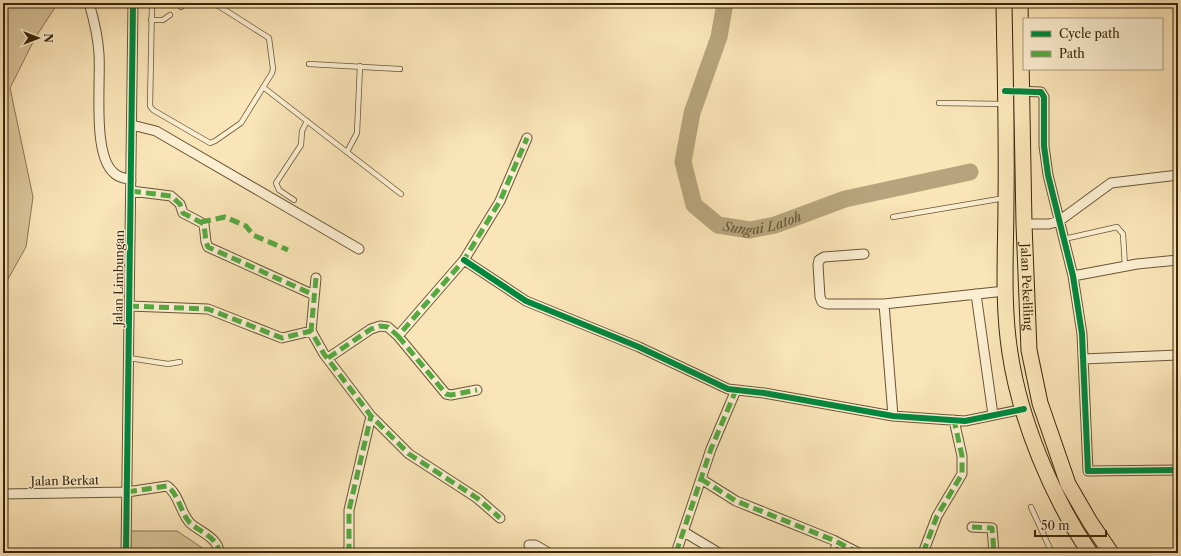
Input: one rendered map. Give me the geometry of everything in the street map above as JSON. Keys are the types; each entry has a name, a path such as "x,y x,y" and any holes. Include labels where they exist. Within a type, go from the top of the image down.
{"main road":[{"name":"Jalan Pekeliling","path":"1004,3 1006,98 1005,291 1010,353 1024,409 1038,452 1058,500 1090,553"},
{"name":"Jalan Pekeliling","path":"1020,3 1024,224 1029,350 1040,403 1054,446 1071,489 1090,522 1111,553"}],"street":[{"path":"89,3 97,33 99,55 99,122 105,159 114,174 131,180"},
{"name":"Jalan Limbungan","path":"126,553 133,3"},
{"path":"1006,98 1021,91 1040,92 1044,97 1044,146 1048,175 1073,276 1082,334 1088,471 1178,470"},
{"path":"132,125 156,131 359,249"},
{"path":"398,336 464,260 500,201 527,138"},
{"path":"1024,224 1049,224 1059,221 1111,183 1178,175"},
{"path":"131,192 173,196 180,204 183,213 204,224 208,247 314,295"},
{"path":"864,254 824,257 820,260 818,265 821,300 827,304 884,304 1005,291"},
{"path":"464,260 529,302 639,347 728,389 764,393 893,416 965,421 1024,409"},
{"path":"1073,276 1125,266 1178,260"},
{"path":"316,278 311,331 321,350 371,416 409,454 477,498 500,518"},
{"path":"976,294 993,415"},
{"path":"884,304 893,416"},
{"path":"129,306 208,309 282,338 311,331"},
{"path":"328,358 376,327 388,327 398,336 446,394 451,395 477,390"},
{"path":"1083,359 1178,355"},
{"path":"676,553 710,449 736,390"},
{"path":"346,553 348,548 349,510 371,416"},
{"path":"923,553 941,510 962,474 963,465 954,420"},
{"path":"701,479 736,501 836,541 859,553"},
{"name":"Jalan Berkat","path":"3,494 127,492 167,486 170,488 189,521 217,543 220,553"},
{"path":"972,527 992,528 994,553"},
{"path":"684,532 719,553"},
{"path":"528,547 535,544 549,553"}],"lane":[{"path":"152,3 150,104 152,108 160,114 208,142 213,142 240,123 273,70 270,39 214,3"},
{"path":"181,8 187,3"},
{"path":"151,20 163,20 170,15"},
{"path":"310,64 400,69"},
{"path":"347,152 357,133 360,66"},
{"path":"263,87 401,194"},
{"path":"939,103 1006,98"},
{"path":"294,200 279,190 276,183 301,145 302,131 307,121"},
{"path":"893,217 1006,198"},
{"path":"1064,239 1117,227 1122,231 1125,266"},
{"path":"129,358 168,364 180,362"},
{"path":"1031,507 1052,553"},
{"path":"831,553 836,541"}],"shaded area":[{"path":"3,3 58,3 35,38 10,88 33,197 26,247 3,288"},
{"path":"126,531 177,531 210,553 126,553"}],"waterway":[{"name":"Sungai Latoh","path":"725,3 719,37 692,113 683,162 694,205 718,225 750,230 775,225 845,199 970,172"}],"marked path":[{"path":"328,358 371,329 380,326 388,327 398,336 464,260 500,201 527,138"},
{"path":"131,191 171,196 180,204 183,213 204,224 208,247 314,295"},
{"path":"201,222 225,217 246,226 253,235 288,250"},
{"path":"316,278 311,331 324,354 371,416 409,454 477,498 500,518"},
{"path":"129,306 208,309 282,338 311,331"},
{"path":"398,336 446,394 451,395 477,390"},
{"path":"676,553 711,449 736,390"},
{"path":"346,553 349,548 349,510 371,416"},
{"path":"923,553 937,516 962,474 962,456 954,420"},
{"path":"701,479 736,501 833,540 859,553"},
{"path":"127,492 167,486 177,498 190,523 216,543 219,553"},
{"path":"972,527 992,528 994,553"}],"cycle path":[{"path":"126,553 133,3"},
{"path":"1005,91 1041,92 1044,97 1044,146 1048,175 1073,276 1082,334 1088,471 1178,470"},
{"path":"464,260 526,301 639,347 728,389 764,393 893,416 965,421 1024,409"}]}
